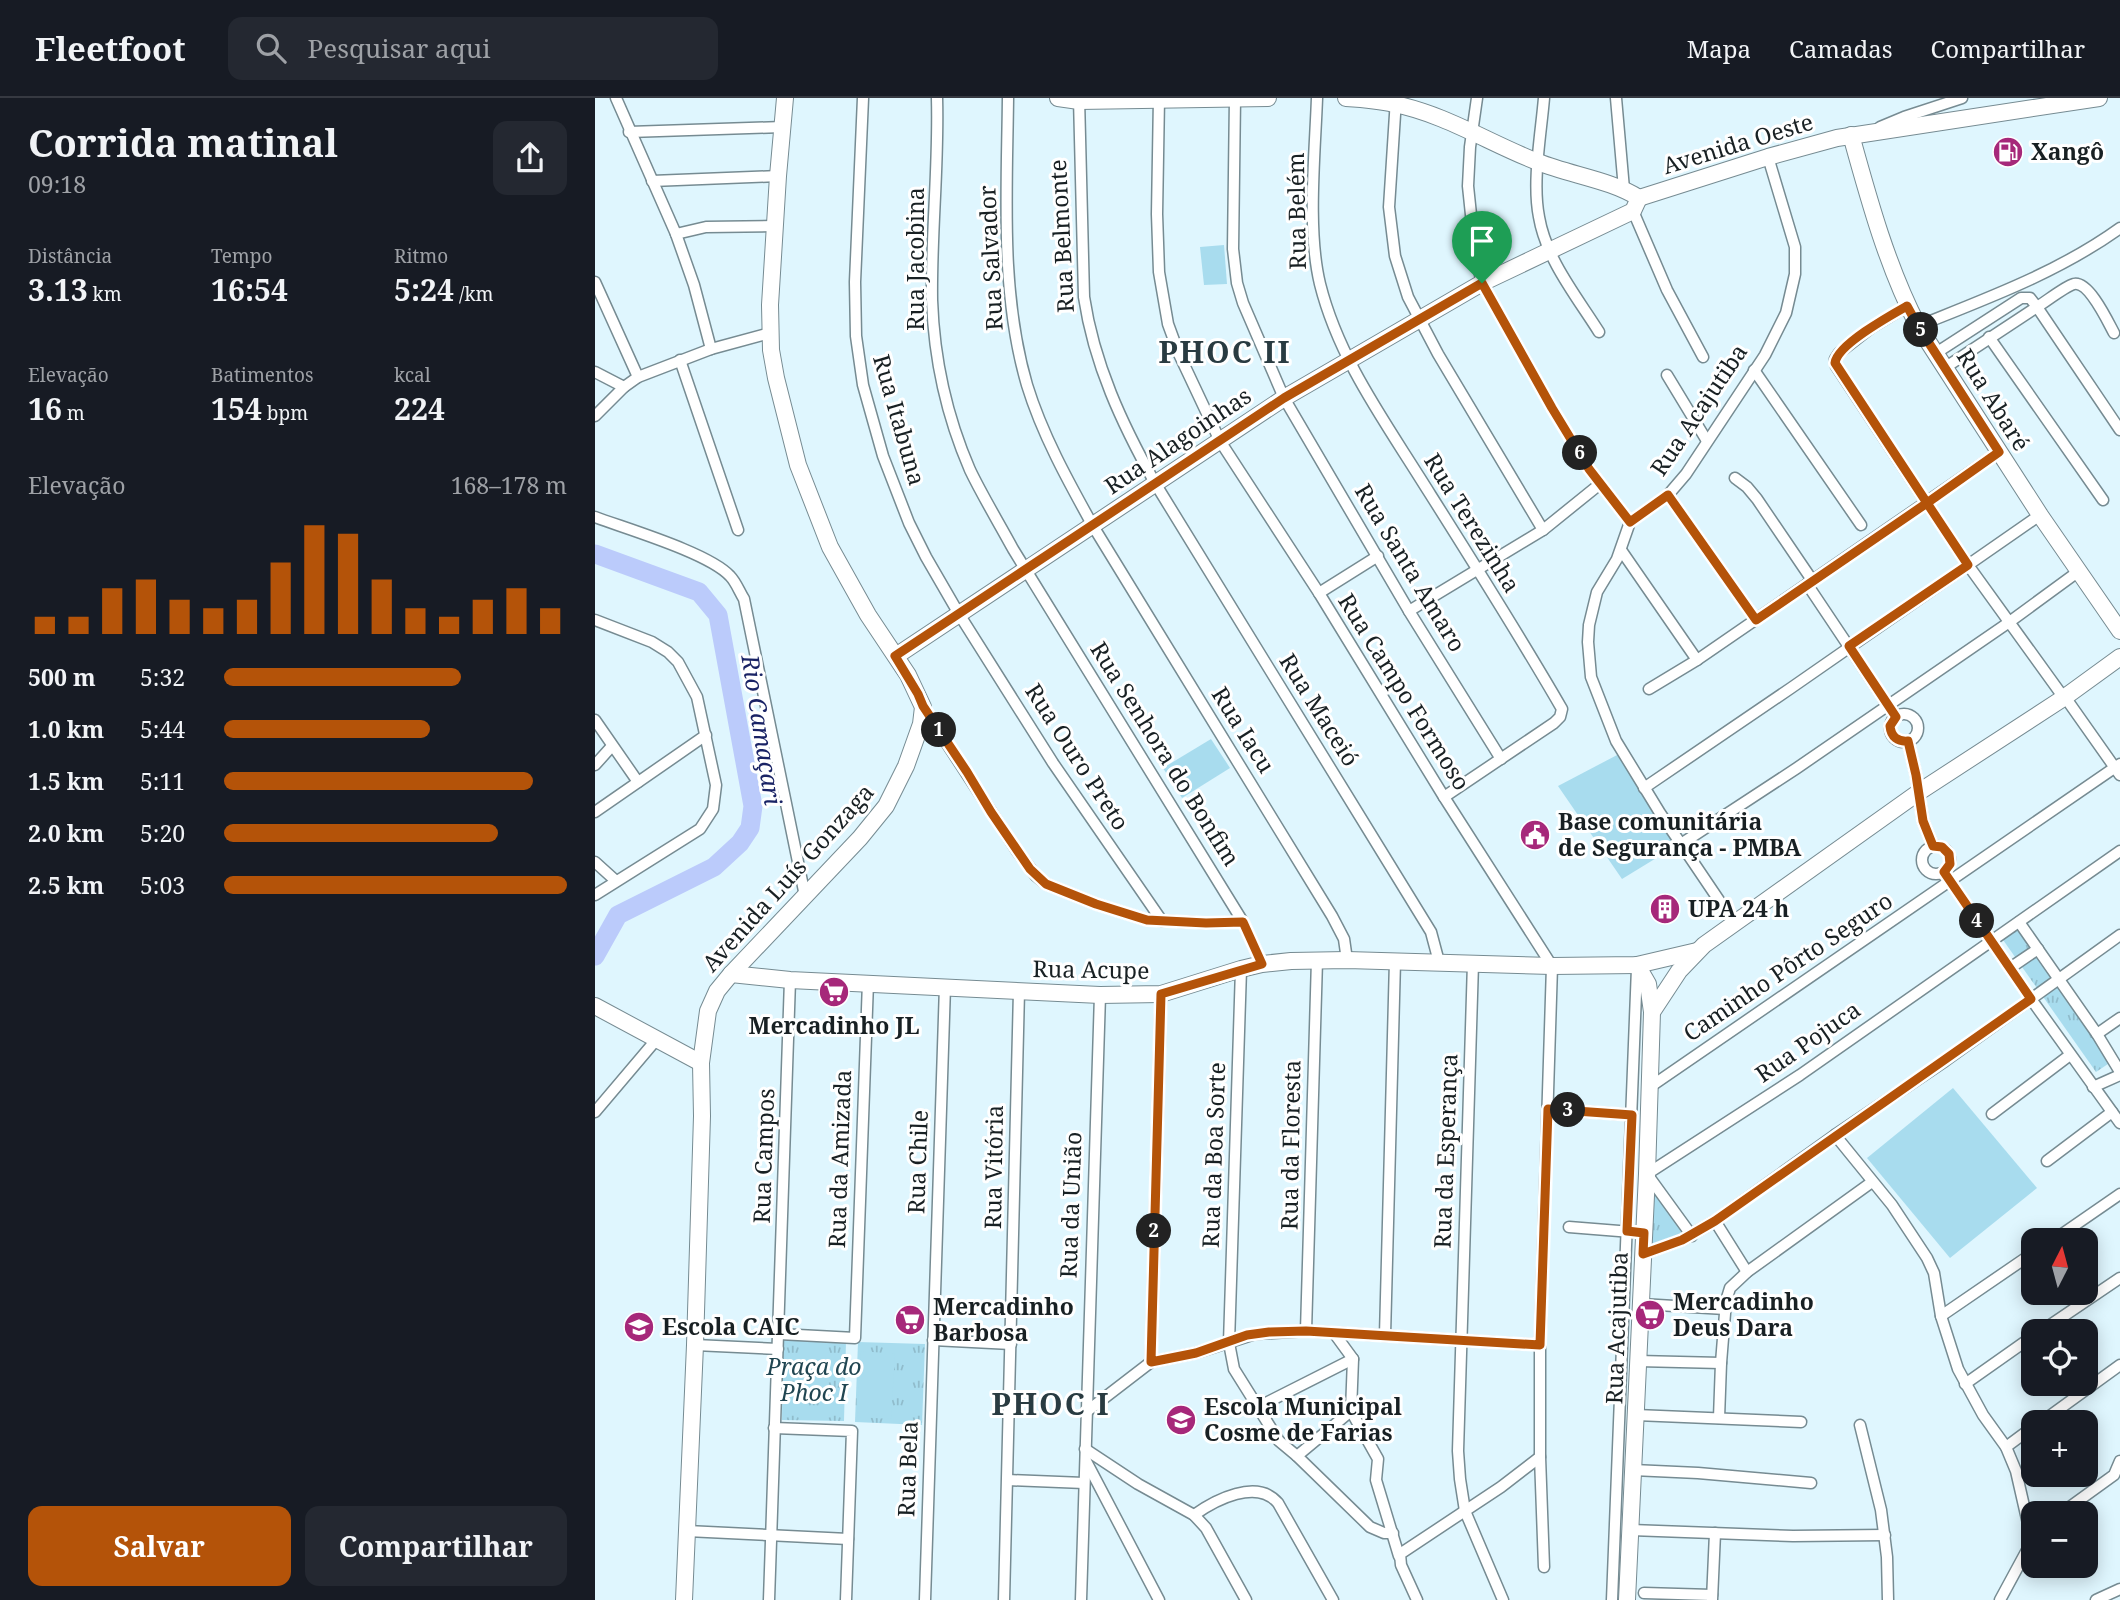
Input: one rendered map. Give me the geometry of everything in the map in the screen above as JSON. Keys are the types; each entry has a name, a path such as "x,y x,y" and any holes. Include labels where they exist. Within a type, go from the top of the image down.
{"street":[{"path":"616,98 675,234 694,285 711,349"},
{"path":"785,98 774,226 770,333 776,378 803,481 841,568 913,684 923,706 1036,876 1065,893 1128,915 1162,921 1243,922"},
{"name":"Rua Itabuna","path":"863,98 855,282 858,361 873,423 898,496 926,557 959,614"},
{"name":"Rua Jacobina","path":"937,98 939,143 932,299 942,378 953,423 971,470 1026,569"},
{"name":"Rua Salvador","path":"1008,98 1009,267 1019,352 1037,414 1093,526"},
{"path":"1058,98 1268,98"},
{"name":"Rua Belém","path":"1317,98 1315,260 1321,286 1347,360"},
{"path":"1346,98 1396,101 1539,162 1625,188"},
{"path":"1477,98 1469,164 1469,208 1482,283 1552,408 1600,484 1630,522 1622,550 1594,598 1589,625 1589,667 1609,727 1644,788 1735,924"},
{"path":"1544,98 1537,179 1538,216 1550,251 1599,332"},
{"path":"1616,98 1625,188 1636,205 1667,290 1703,357"},
{"path":"1858,134 1962,98"},
{"name":"Avenida Oeste","path":"1636,205 1768,157 1858,134 2016,104 2099,98"},
{"name":"Rua Campo Formoso","path":"1159,99 1158,250 1163,304 1179,354 1220,441 1319,593 1552,966"},
{"name":"Rua Santa Amaro","path":"1235,99 1233,248 1237,283 1243,303 1284,398 1409,611 1501,759"},
{"name":"Rua Belmonte","path":"1079,100 1084,297 1088,324 1102,373 1155,483"},
{"path":"1396,101 1389,207 1395,256 1408,297 1418,319 1543,530"},
{"path":"629,132 782,127"},
{"name":"Rua Abaré","path":"1858,134 1875,221 1907,306 2040,515 2120,631"},
{"name":"Rua Acajutiba","path":"1630,522 1668,495 1686,474 1765,355 1786,313 1796,264 1795,247 1768,157"},
{"path":"652,181 778,176"},
{"name":"Rua Alagoinhas","path":"895,656 1284,398 1482,283 1550,251 1636,205"},
{"path":"675,234 706,228 774,226"},
{"path":"1918,326 2048,271 2092,248 2120,228"},
{"path":"595,282 638,377"},
{"path":"1945,367 2074,284 2081,284 2088,290 2114,333"},
{"path":"1936,353 2021,298 2030,298 2120,430"},
{"path":"1907,306 1871,328 1839,353 1835,359 1836,366 2008,623 2118,769"},
{"path":"595,416 638,377 711,349 770,333"},
{"path":"1989,337 2103,500"},
{"path":"680,360 738,530"},
{"name":"Rua Terezinha","path":"1347,360 1562,709 1560,717 1554,723 1501,759"},
{"path":"1753,370 1861,525"},
{"path":"595,372 624,387"},
{"path":"1667,376 1707,441"},
{"path":"1649,689 1697,660 1999,452"},
{"path":"1735,478 1747,487 1756,499 1896,717"},
{"name":"Rua Maceió","path":"1155,483 1425,921 1434,939 1439,962"},
{"path":"1409,611 1543,530 1600,484"},
{"path":"1668,495 1756,620"},
{"path":"1644,788 2040,515"},
{"path":"595,517 697,555 729,574 736,584 744,599 805,896"},
{"name":"Rua Iacu","path":"1093,526 1332,916 1344,939 1347,960"},
{"path":"1622,550 1697,660"},
{"path":"1319,593 1378,555"},
{"name":"Rua Senhora do Bonfim","path":"1026,569 1243,922 1262,964"},
{"path":"1681,844 2008,623 2078,571"},
{"name":"Rua Ouro Preto","path":"959,614 1053,763 1162,921"},
{"path":"595,620 652,642 678,662 697,697 716,785 713,809 705,824 595,895"},
{"path":"1652,1012 1671,982 1697,951 1919,792 2064,698 2120,657"},
{"name":"Avenida Luís Gonzaga","path":"684,1600 695,1345 702,1116 701,1063 708,1011 717,991 730,974 860,838 886,806 906,766 921,724 923,706"},
{"path":"1906,713 1911,715 1918,723 1917,734 1908,741 1898,740 1891,732 1892,721 1896,717 1906,713"},
{"path":"595,720 638,782"},
{"path":"595,812 706,735"},
{"path":"1908,741 1923,821 1933,846"},
{"path":"595,765 612,746"},
{"path":"1444,797 1501,759"},
{"name":"Caminho Pôrto Seguro","path":"1650,1087 1947,877 2118,769"},
{"path":"1947,877 1949,854 1942,847 1933,846 1924,852 1923,866 1930,873 1947,877 2120,1123"},
{"name":"Rua Pojuca","path":"1647,1174 1765,1099 2120,851"},
{"path":"595,862 616,881"},
{"path":"2019,922 2097,1034 2120,1074 2094,1087"},
{"path":"1643,1254 1692,1236 1715,1221 2120,935"},
{"path":"2010,968 2038,949"},
{"name":"Rua Acupe","path":"730,974 790,980 1100,995 1161,994 1262,964 1347,960 1552,966 1637,965 1697,951"},
{"name":"Rua da Floresta","path":"1306,1331 1317,960"},
{"path":"1385,1335 1395,961"},
{"name":"Rua da Esperança","path":"1473,963 1458,1451 1465,1511 1503,1600"},
{"path":"1626,1600 1612,1600 1619,1396 1636,1232 1632,1115 1637,965"},
{"name":"Rua Acajutiba","path":"1626,1600 1643,1254 1636,1232 1647,1174 1652,1012 1648,984 1637,965"},
{"path":"1544,1567 1540,1345 1552,966"},
{"name":"Rua da Boa Sorte","path":"1241,970 1229,1343 1234,1369 1279,1441 1370,1527 1384,1533 1393,1533"},
{"name":"Rua Campos","path":"769,1600 790,980"},
{"name":"Rua da Amizada","path":"779,1334 855,1338 868,982"},
{"name":"Rua Chile","path":"933,1340 945,986"},
{"name":"Rua Vitória","path":"1004,1600 1019,991"},
{"path":"1151,1362 1161,994"},
{"name":"Rua da União","path":"1081,1600 1100,995"},
{"path":"595,1006 701,1063"},
{"path":"2097,1034 2120,1018"},
{"path":"595,1112 656,1040"},
{"path":"1992,1114 2070,1055"},
{"path":"1548,1109 1632,1115"},
{"path":"2047,1161 2112,1112"},
{"path":"1835,1135 1909,1228 1927,1258 1937,1286 1941,1316 1958,1369 1983,1415 2006,1447 2016,1471 2023,1501"},
{"path":"1647,1174 1692,1236"},
{"path":"1719,1418 1725,1309 1731,1288 1747,1272 1872,1182"},
{"path":"2071,1228 2120,1194"},
{"path":"1715,1221 1747,1272"},
{"path":"1569,1227 1636,1232"},
{"path":"1941,1316 2021,1262"},
{"path":"2059,1319 2120,1278"},
{"path":"1641,1304 1725,1309"},
{"path":"1086,1412 1151,1362 1196,1353 1255,1334 1306,1331 1540,1345"},
{"path":"1334,1333 1353,1359 1351,1411 1378,1459 1376,1480 1399,1556 1417,1600"},
{"path":"933,1340 1011,1345"},
{"name":"Rua Bela","path":"925,1600 933,1340"},
{"path":"1965,1384 2021,1344"},
{"path":"695,1345 778,1349"},
{"path":"1258,1407 1353,1359"},
{"path":"1638,1361 1721,1363"},
{"path":"2058,1410 2120,1365"},
{"path":"1619,1396 1626,1404 1630,1416 1636,1418 1801,1422"},
{"path":"1297,1456 1351,1411"},
{"path":"1860,1425 1878,1494 1885,1535 1888,1600"},
{"path":"774,1428 852,1431 846,1600"},
{"path":"2006,1447 2021,1436"},
{"path":"1085,1453 1194,1514 1206,1528 1246,1600"},
{"path":"1085,1453 1157,1598"},
{"path":"1399,1556 1501,1487 1540,1457"},
{"path":"2080,1501 2117,1477 2120,1461"},
{"path":"1633,1470 1811,1483"},
{"path":"1008,1480 1084,1483"},
{"path":"1194,1514 1209,1504 1239,1493 1263,1493 1275,1499 1333,1600"},
{"path":"1631,1530 1824,1537 1885,1535"},
{"path":"688,1531 848,1539"},
{"path":"1644,1593 1712,1597 1715,1534"},
{"path":"2000,1600 2021,1562"},
{"path":"2096,1600 2120,1589"}],"green space":[{"path":"1224,245 1227,284 1204,285 1200,247"},
{"path":"1211,739 1230,768 1182,798 1163,768"},
{"path":"1619,754 1676,846 1622,879 1558,786"},
{"path":"2016,925 2114,1060 2096,1072 2001,937"},
{"path":"1953,1088 2037,1188 1950,1258 1867,1158"},
{"path":"1647,1175 1691,1231 1644,1253"},
{"name":"Praça do Phoc I","path":"783,1340 846,1341 844,1421 782,1420"},
{"path":"858,1342 925,1344 922,1425 855,1422"},
{"path":"861,1351 895,1354 891,1419 857,1417"}],"waterway":[{"name":"Rio Camaçari","path":"595,554 699,592 718,615 753,806 750,828 740,843 714,867 618,915 595,956"}],"place":[{"name":"Xangô","path":"2008,152"},
{"name":"Base comunitária de Segurança - PMBA","path":"1535,835"},
{"name":"UPA 24 h","path":"1665,909"},
{"name":"Mercadinho JL","path":"834,992"},
{"name":"Mercadinho Deus Dara","path":"1650,1315"},
{"name":"Mercadinho Barbosa","path":"910,1320"},
{"name":"Escola CAIC","path":"639,1327"},
{"name":"Escola Municipal Cosme de Farias","path":"1181,1420"}],"district":[{"name":"PHOC II","path":"1225,353"},
{"name":"PHOC I","path":"1051,1405"}],"route":[{"path":"1482,283 1284,398 895,656 923,706 1036,876 1065,893 1147,920 1243,922 1262,964 1161,994 1151,1362 1196,1353 1247,1335 1269,1332 1306,1331 1540,1345 1548,1109 1632,1115 1627,1231 1644,1233 1643,1254 1692,1236 1715,1221 2031,999 1944,872 1950,864 1949,854 1942,847 1933,846 1923,821 1908,741 1898,740 1893,736 1890,726 1896,717 1849,646 1968,565 1927,503 1999,452 1907,306 1846,347 1837,355 1835,363 1927,503 1756,620 1668,495 1630,522 1589,469 1482,283"}]}
